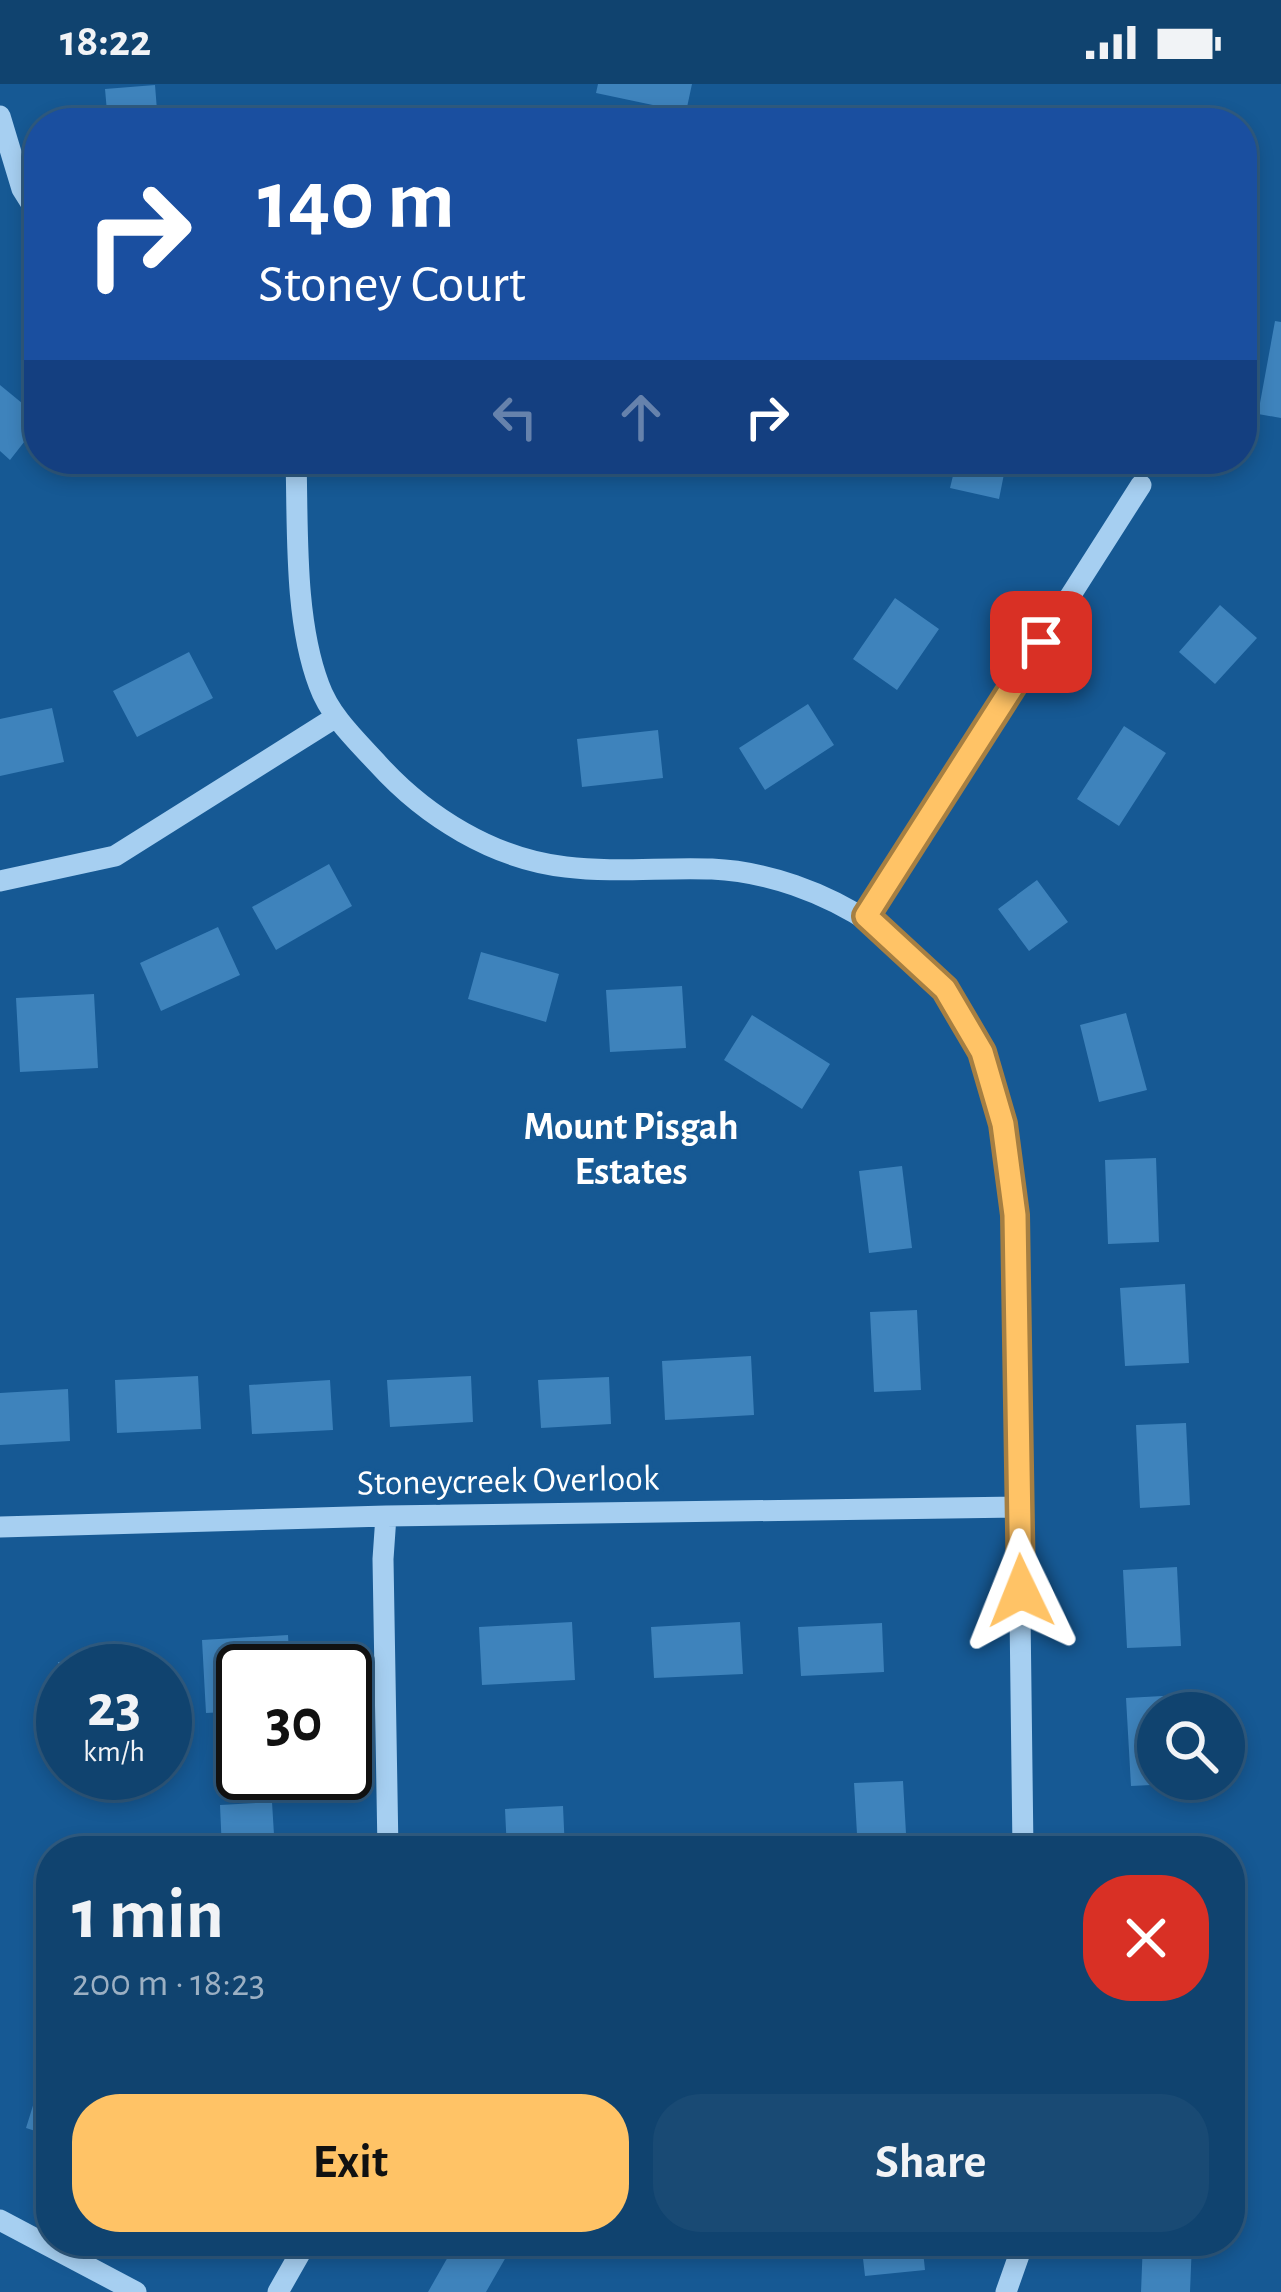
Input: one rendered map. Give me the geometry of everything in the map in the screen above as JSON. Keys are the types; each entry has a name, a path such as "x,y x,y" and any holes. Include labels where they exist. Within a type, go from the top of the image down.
{"street":[{"path":"0,116 24,192"},
{"path":"296,474 300,593 318,684 336,717 401,789 449,826 507,853 565,867 736,872 793,883 866,916 945,989 982,1052 1003,1124 1015,1215 1023,1836"},
{"path":"866,916 1141,485"},
{"path":"0,881 116,856 336,717"},
{"name":"Stoneycreek Overlook","path":"0,1527 1018,1507"},
{"path":"386,1516 388,1836"},
{"path":"0,2220 36,2239"},
{"path":"68,2256 136,2292"},
{"path":"278,2292 298,2256"},
{"path":"1006,2292 1019,2256"}],"building":[{"path":"598,84 692,84 687,108 596,93"},
{"path":"155,85 157,108 107,108 105,89"},
{"path":"1275,321 1281,322 1281,418 1258,414"},
{"path":"0,385 24,405 24,442 10,460 0,451"},
{"path":"953,474 1004,474 999,499 950,488"},
{"path":"895,598 939,629 897,690 853,659"},
{"path":"1220,605 1257,638 1215,684 1179,652"},
{"path":"189,652 213,698 137,737 113,691"},
{"path":"808,704 834,745 765,790 739,748"},
{"path":"52,708 64,762 0,776 0,719"},
{"path":"1124,726 1166,753 1119,826 1077,799"},
{"path":"658,730 663,778 582,787 577,739"},
{"path":"329,864 352,906 276,950 252,907"},
{"path":"1037,880 1068,922 1029,951 998,909"},
{"path":"218,927 240,975 161,1011 140,963"},
{"path":"481,952 559,974 546,1022 468,999"},
{"path":"682,986 686,1048 610,1052 606,990"},
{"path":"94,994 98,1068 20,1072 16,998"},
{"path":"1126,1013 1147,1090 1099,1102 1080,1025"},
{"path":"752,1015 830,1064 802,1109 724,1060"},
{"path":"1156,1158 1159,1242 1108,1244 1105,1160"},
{"path":"902,1166 912,1248 869,1253 859,1171"},
{"path":"1185,1284 1189,1363 1125,1366 1120,1288"},
{"path":"917,1310 921,1390 874,1392 870,1312"},
{"path":"751,1356 754,1415 665,1420 662,1361"},
{"path":"198,1376 201,1429 117,1433 115,1380"},
{"path":"471,1376 473,1422 390,1427 387,1380"},
{"path":"609,1377 611,1424 541,1428 538,1380"},
{"path":"330,1380 333,1430 252,1434 249,1385"},
{"path":"68,1389 70,1441 0,1445 0,1393"},
{"path":"1186,1423 1190,1505 1140,1508 1136,1425"},
{"path":"1177,1567 1181,1646 1127,1648 1123,1570"},
{"path":"572,1622 575,1680 482,1685 479,1627"},
{"path":"740,1622 743,1674 654,1678 651,1627"},
{"path":"882,1623 884,1672 801,1676 798,1627"},
{"path":"288,1635 288,1644 216,1644 216,1712 206,1713 202,1640"},
{"path":"1137,1697 1137,1786 1131,1786 1126,1698"},
{"path":"903,1781 906,1836 857,1836 854,1783"},
{"path":"272,1802 274,1836 221,1836 220,1805"},
{"path":"563,1806 564,1836 506,1836 505,1809"},
{"path":"36,2096 36,2131 26,2128"},
{"path":"448,2256 506,2257 486,2292 428,2292"},
{"path":"863,2256 924,2256 925,2270 865,2276"},
{"path":"1142,2256 1191,2256 1190,2292 1141,2292"}],"district":[{"name":"Mount Pisgah Estates","path":"631,1150"}],"route":[{"path":"1021,1591 1015,1215 1003,1124 982,1052 945,989 866,916 1041,642"}]}
